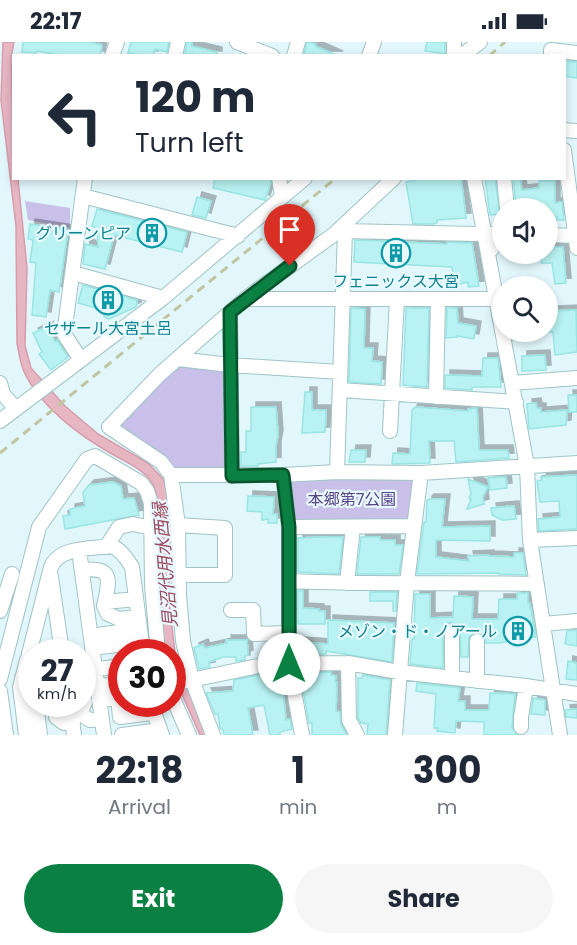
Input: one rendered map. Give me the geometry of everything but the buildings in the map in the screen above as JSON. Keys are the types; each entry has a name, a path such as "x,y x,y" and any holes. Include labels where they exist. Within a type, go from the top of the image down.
{"street":[{"path":"237,42 267,54"},
{"path":"552,51 577,53"},
{"path":"558,237 576,240 566,165"},
{"path":"81,360 64,334 85,180"},
{"path":"279,180 282,197"},
{"path":"0,421 163,298 303,180"},
{"path":"183,639 178,525 171,475 161,462 109,427 178,358 230,312 345,228 392,180"},
{"path":"467,180 492,279"},
{"path":"474,180 478,227"},
{"path":"504,180 506,198"},
{"path":"83,196 238,236"},
{"path":"345,228 478,227"},
{"path":"337,472 345,228"},
{"path":"492,234 490,234 492,252"},
{"path":"491,274 493,264"},
{"path":"73,273 163,298"},
{"path":"245,299 492,299"},
{"path":"390,431 397,299"},
{"path":"436,397 438,299"},
{"path":"230,312 232,476"},
{"path":"504,342 527,466 530,540 560,735"},
{"path":"178,358 230,365 340,372"},
{"path":"512,383 577,378"},
{"path":"0,383 3,394 16,409"},
{"path":"340,390 516,402"},
{"path":"0,679 39,527 87,459 99,457 141,483 147,491 151,503 152,586 157,639"},
{"path":"171,475 421,473 577,463"},
{"path":"395,735 407,582 421,473"},
{"path":"283,475 289,527 289,664 302,735"},
{"path":"106,547 119,527 133,524 152,528"},
{"path":"178,525 225,528 225,575 179,574"},
{"path":"289,527 414,526"},
{"path":"347,583 353,527"},
{"path":"530,540 577,538"},
{"path":"33,639 50,572 58,556 79,550 112,546 126,558 132,567 141,635"},
{"path":"79,550 92,639"},
{"path":"82,570 91,569 104,572 110,582 105,602 106,610 141,635"},
{"path":"50,572 60,639"},
{"path":"0,611 12,574"},
{"path":"290,580 347,583 537,584"},
{"path":"109,588 134,584"},
{"path":"105,602 136,598"},
{"path":"231,610 253,610 254,634 289,633"},
{"path":"543,624 577,621"},
{"path":"452,631 452,678"},
{"path":"96,641 141,635"},
{"path":"477,641 477,681"},
{"path":"186,682 268,663 348,663 399,672 577,694"},
{"path":"348,663 349,720 357,735"},
{"path":"521,727 520,717 525,686"},
{"path":"96,688 104,735"},
{"path":"98,693 108,689"},
{"path":"0,691 6,735"},
{"path":"186,691 213,735"},
{"path":"98,693 108,696"},
{"path":"24,717 26,735"},
{"path":"38,717 40,735"},
{"path":"56,717 73,729"},
{"path":"85,717 90,720 102,719"},
{"path":"122,735 156,734 152,717"},
{"path":"181,717 189,735"}],"green space":[{"path":"25,201 70,208 70,228 28,220"},
{"path":"178,359 230,365 232,476 171,475 109,427"},
{"name":"本郷第7公園","path":"360,476 412,479 416,482 412,521 293,523 288,486 292,481"}],"water":[{"name":"見沼代用水西縁","path":"3,42 14,42 11,58 12,180 18,180 27,268 25,346 31,368 65,406 98,434 148,463 164,480 169,503 169,601 173,639 164,639 162,627 160,518 156,492 152,483 139,470 87,439 63,420 41,398 25,374 17,343 16,226 1,100"},
{"path":"186,680 208,735 200,735 186,703"}],"railway":[{"path":"491,54 505,42"},
{"path":"0,453 334,180"}],"place":[{"name":"グリーンピア","path":"152,233"},
{"name":"フェニックス大宮","path":"396,253"},
{"name":"セザール大宮土呂","path":"108,300"},
{"name":"メゾン・ド・ノアール","path":"518,631"}],"route":[{"path":"289,664 289,527 283,475 232,476 230,312 290,266"}]}
